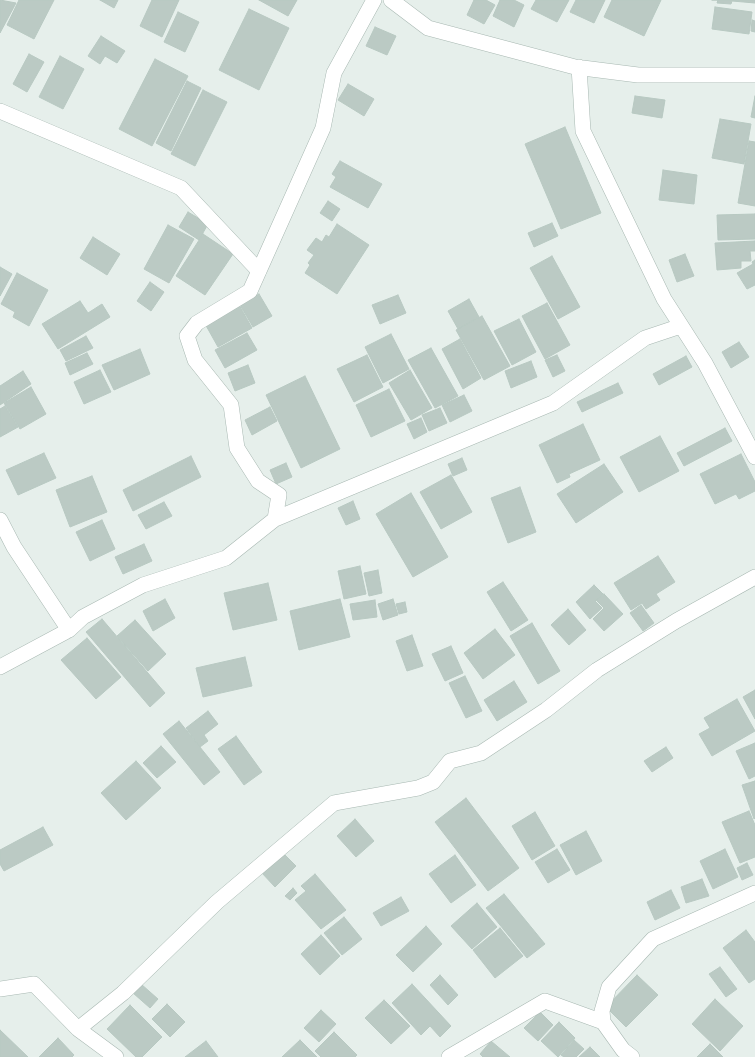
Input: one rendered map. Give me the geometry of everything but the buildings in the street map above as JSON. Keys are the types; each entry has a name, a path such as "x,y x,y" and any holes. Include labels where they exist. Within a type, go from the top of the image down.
{"street":[{"path":"275,519 279,495 258,481 237,448 231,405 195,360 187,336 197,323 250,291 323,128 334,74 374,0"},
{"path":"391,0 428,28 579,67 638,76 755,75"},
{"path":"579,67 583,131 664,299 705,363 755,457"},
{"path":"0,111 181,188 260,271"},
{"path":"0,667 69,630 83,617 143,585 226,558 275,519 553,403 645,338 681,326"},
{"path":"0,520 14,548 69,630"},
{"path":"78,1029 122,993 217,902 334,803 418,788 433,782 450,761 481,753 546,710 598,670 676,621 755,577"},
{"path":"632,1057 623,1050 603,1022 602,1012 608,987 654,940 755,893"},
{"path":"0,989 34,984 78,1029 116,1057"},
{"path":"448,1057 545,1001 603,1022"}]}
